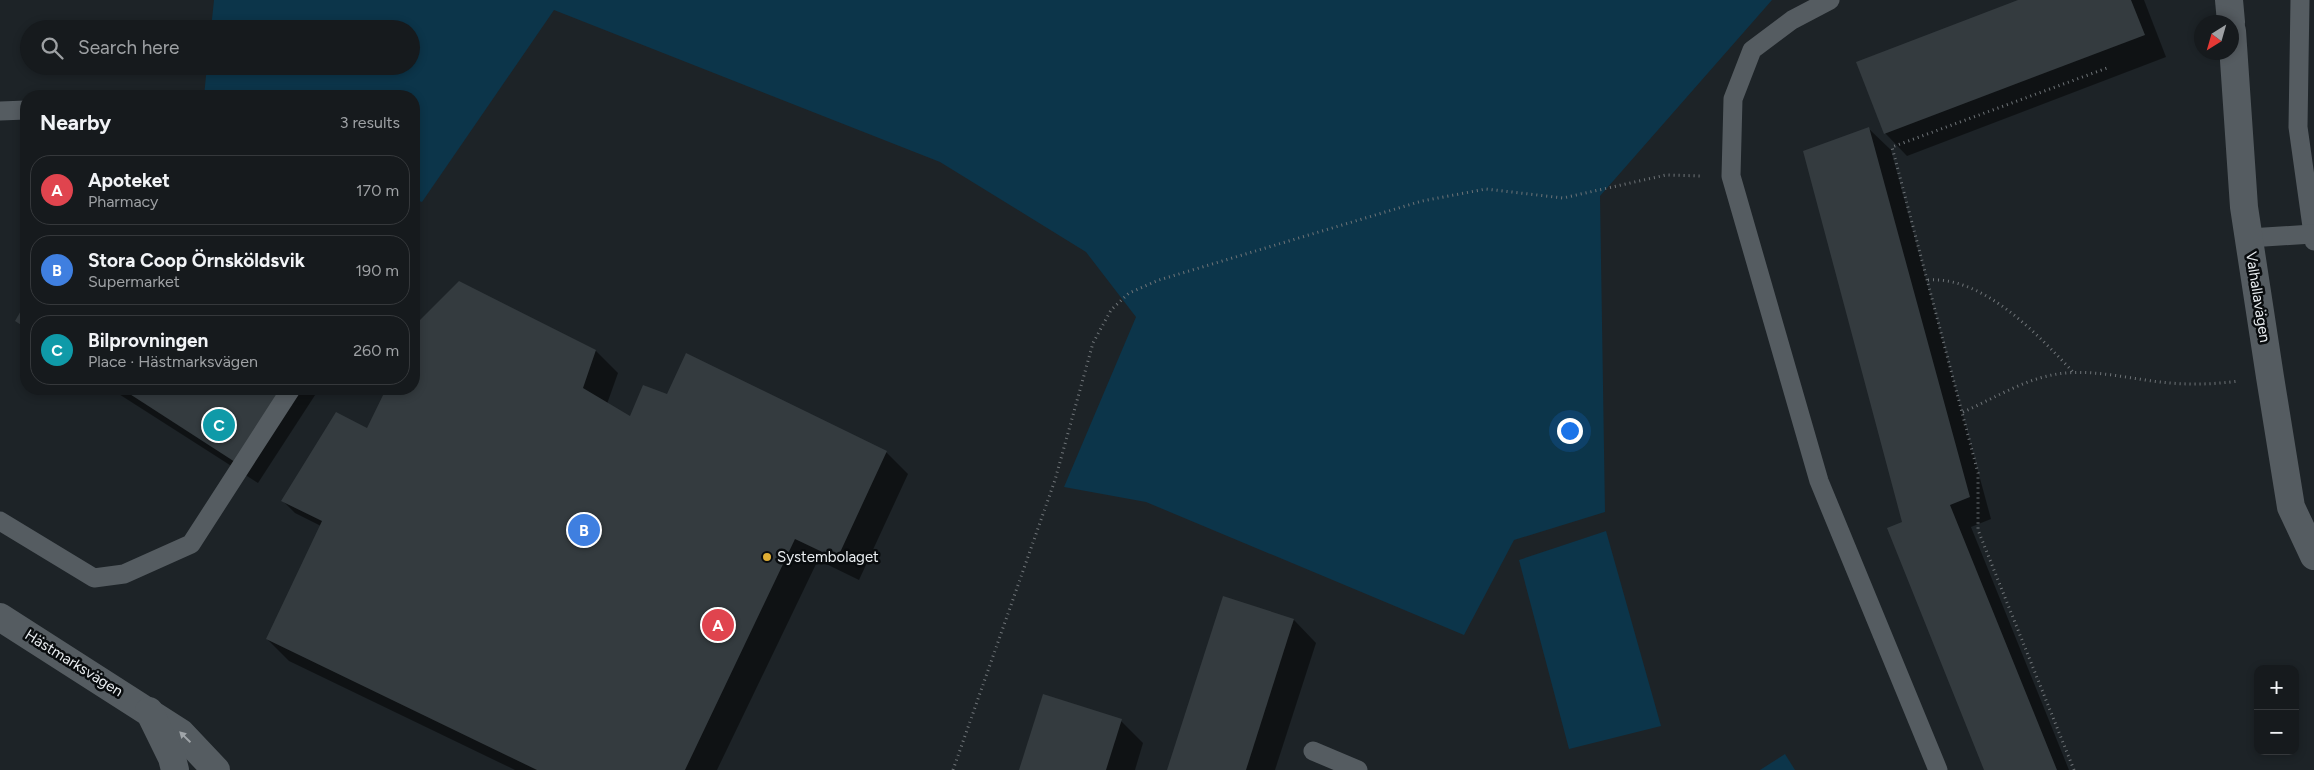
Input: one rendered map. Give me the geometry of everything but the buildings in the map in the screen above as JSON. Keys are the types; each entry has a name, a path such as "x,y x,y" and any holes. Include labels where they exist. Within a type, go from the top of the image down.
{"street":[{"path":"2229,0 2230,15"},
{"name":"Valhallavägen","path":"2234,60 2244,207 2270,377 2291,507 2314,556"},
{"name":"Hästmarksvägen","path":"0,617 148,710 181,733 216,770"},
{"path":"148,710 172,758 175,770"}],"lane":[{"path":"1830,0 1792,20 1752,50 1733,99 1731,176 1819,481 1938,770"},
{"path":"2249,238 2313,237 2298,127 2300,0"},
{"path":"0,111 20,110"},
{"path":"0,521 94,578 124,574 192,544 287,395"},
{"path":"1313,752 1358,770"}],"path":[{"path":"2074,770 1978,530 1978,473 1892,147 2107,68"},
{"path":"953,770 1054,480 1093,343 1111,310 1129,293 1159,280 1422,201 1486,189 1563,198 1666,175 1731,176"},
{"path":"1928,280 1944,278 1979,291 2039,336 2074,374"},
{"path":"1963,412 2034,380 2052,374 2089,373 2170,383 2205,385 2270,377"}],"shaded area":[{"path":"214,0 1772,0 1600,196 1605,512 1514,540 1464,635 1146,502 1064,487 1136,317 1086,252 940,162 554,10 422,202 420,201 420,90 205,90 206,75 420,75 420,20 212,20"},
{"path":"1606,531 1661,726 1569,749 1519,560"},
{"path":"1785,754 1795,770 1760,770"}],"place":[{"name":"Bilprovningen","path":"219,425"},
{"name":"Stora Coop Örnsköldsvik","path":"584,530"},
{"name":"Systembolaget","path":"767,557"},
{"name":"Apoteket","path":"718,625"}]}
